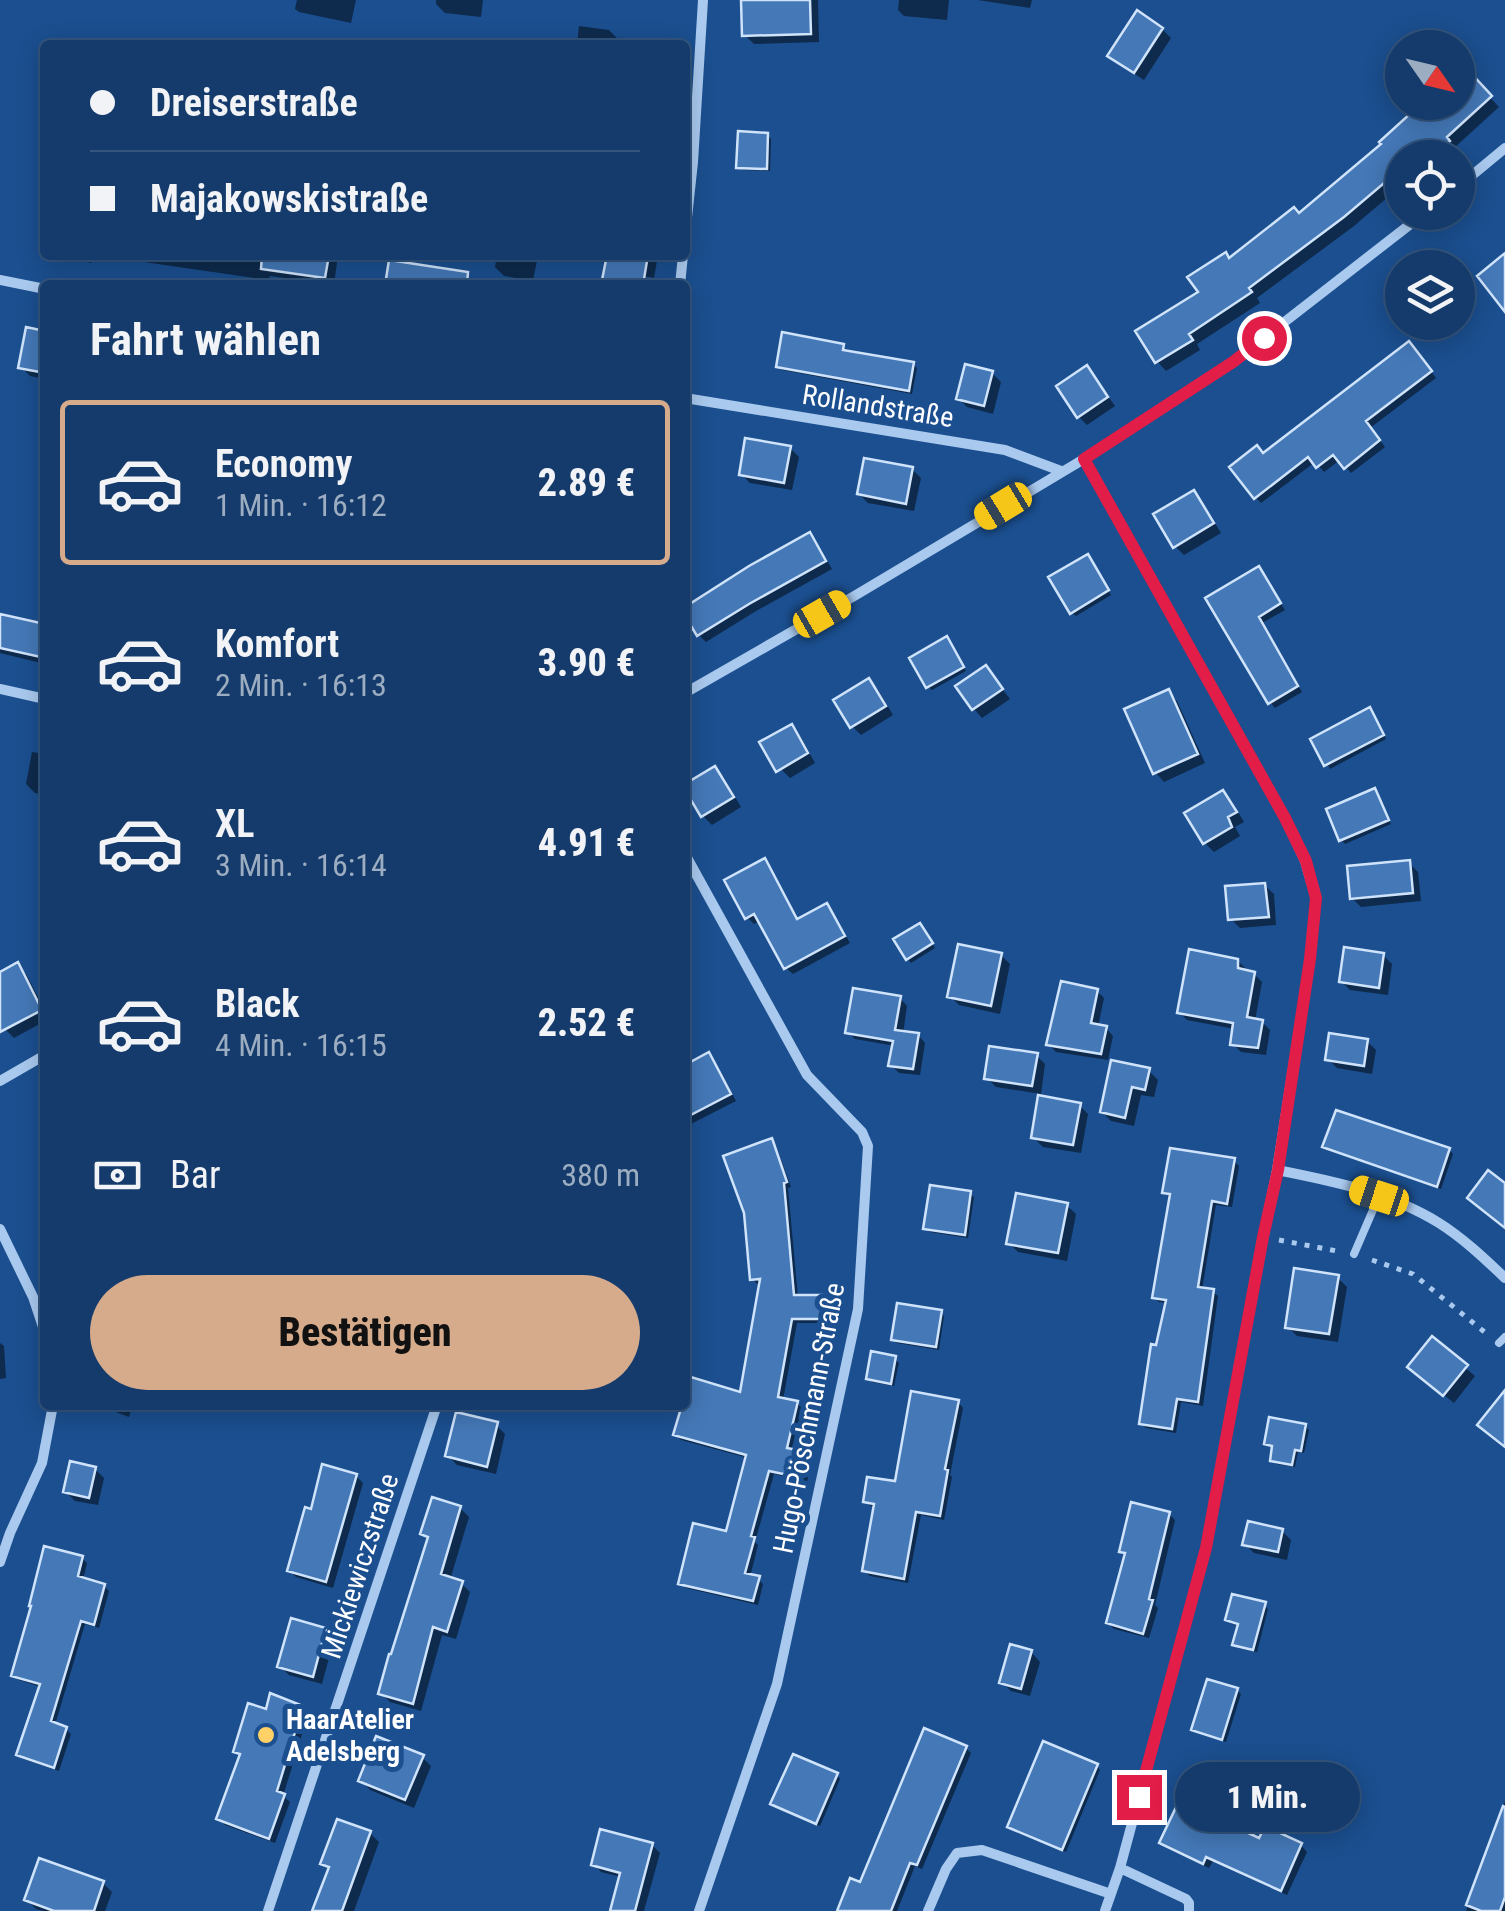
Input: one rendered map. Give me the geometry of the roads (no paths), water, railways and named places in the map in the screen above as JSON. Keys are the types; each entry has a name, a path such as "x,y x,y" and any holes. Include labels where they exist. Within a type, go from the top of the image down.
{"street":[{"path":"690,183 703,0"},
{"path":"1475,173 1505,148"},
{"path":"690,690 1084,459 1233,362 1403,230"},
{"path":"0,280 40,288"},
{"name":"Rollandstraße","path":"690,399 1005,450 1062,471"},
{"path":"1084,459 1285,818 1306,861 1316,898 1278,1170 1206,1548 1106,1911"},
{"path":"0,689 40,697"},
{"name":"Hugo-Pöschmann-Straße","path":"690,863 807,1075 862,1132 868,1146 858,1310 777,1684 699,1911"},
{"path":"0,1081 40,1059"},
{"path":"1278,1170 1379,1196 1440,1223 1505,1278"},
{"path":"0,1229 40,1319"},
{"path":"0,1562 42,1463 52,1410"},
{"name":"Mickiewiczstraße","path":"268,1911 434,1410"},
{"path":"928,1911 946,1869 957,1853 968,1850 982,1850 1111,1894"},
{"path":"1120,1868 1186,1899 1189,1911"}],"lane":[{"path":"1354,1254 1379,1196"}],"place":[{"name":"HaarAtelier Adelsberg","path":"266,1735"}]}
